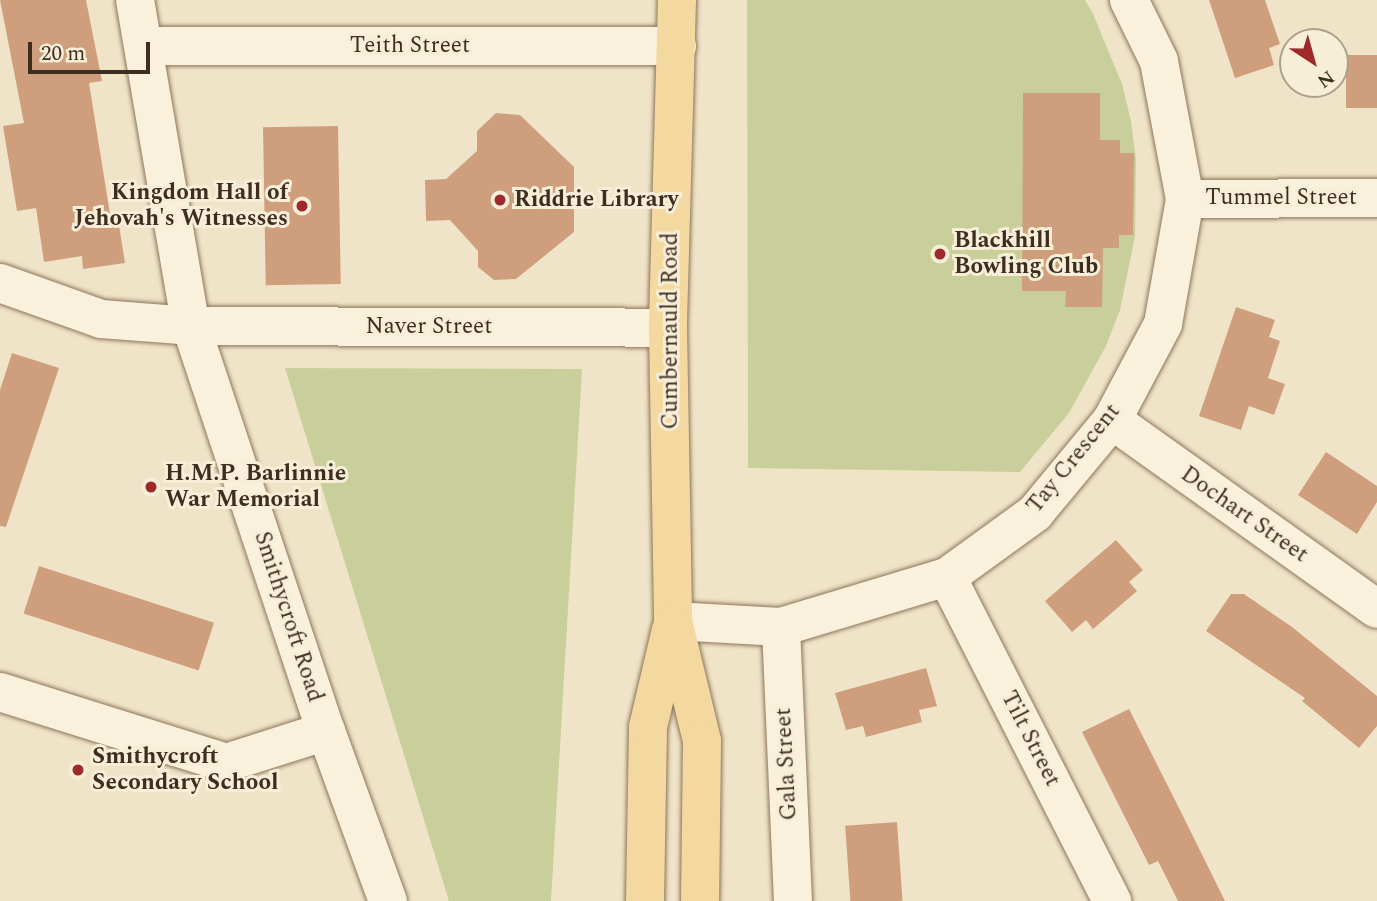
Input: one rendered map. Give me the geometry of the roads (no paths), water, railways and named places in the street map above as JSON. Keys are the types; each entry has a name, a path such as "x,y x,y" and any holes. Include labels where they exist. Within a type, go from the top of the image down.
{"main road":[{"name":"Cumbernauld Road","path":"677,0 668,328 673,621 702,741 700,901"},
{"name":"Cumbernauld Road","path":"645,901 648,727 673,621"}],"street":[{"name":"Smithycroft Road","path":"135,0 191,326 326,731 388,901"},
{"name":"Tay Crescent","path":"673,621 780,627 947,577 1035,513 1112,420 1163,324 1185,199 1159,61 1129,0"},
{"name":"Teith Street","path":"144,46 677,46"},
{"name":"Tummel Street","path":"1185,199 1377,198"},
{"name":"Naver Street","path":"0,282 101,319 191,326 668,328"},
{"name":"Dochart Street","path":"1112,420 1377,609"},
{"name":"Tilt Street","path":"947,577 1112,901"},
{"name":"Gala Street","path":"780,627 793,901"},
{"path":"0,692 226,763 326,731"}],"place":[{"name":"Riddrie Library","path":"500,200"},
{"name":"Kingdom Hall of Jehovah's Witnesses","path":"302,206"},
{"name":"Blackhill Bowling Club","path":"940,254"},
{"name":"H.M.P. Barlinnie War Memorial","path":"151,487"},
{"name":"Smithycroft Secondary School","path":"78,770"}]}
